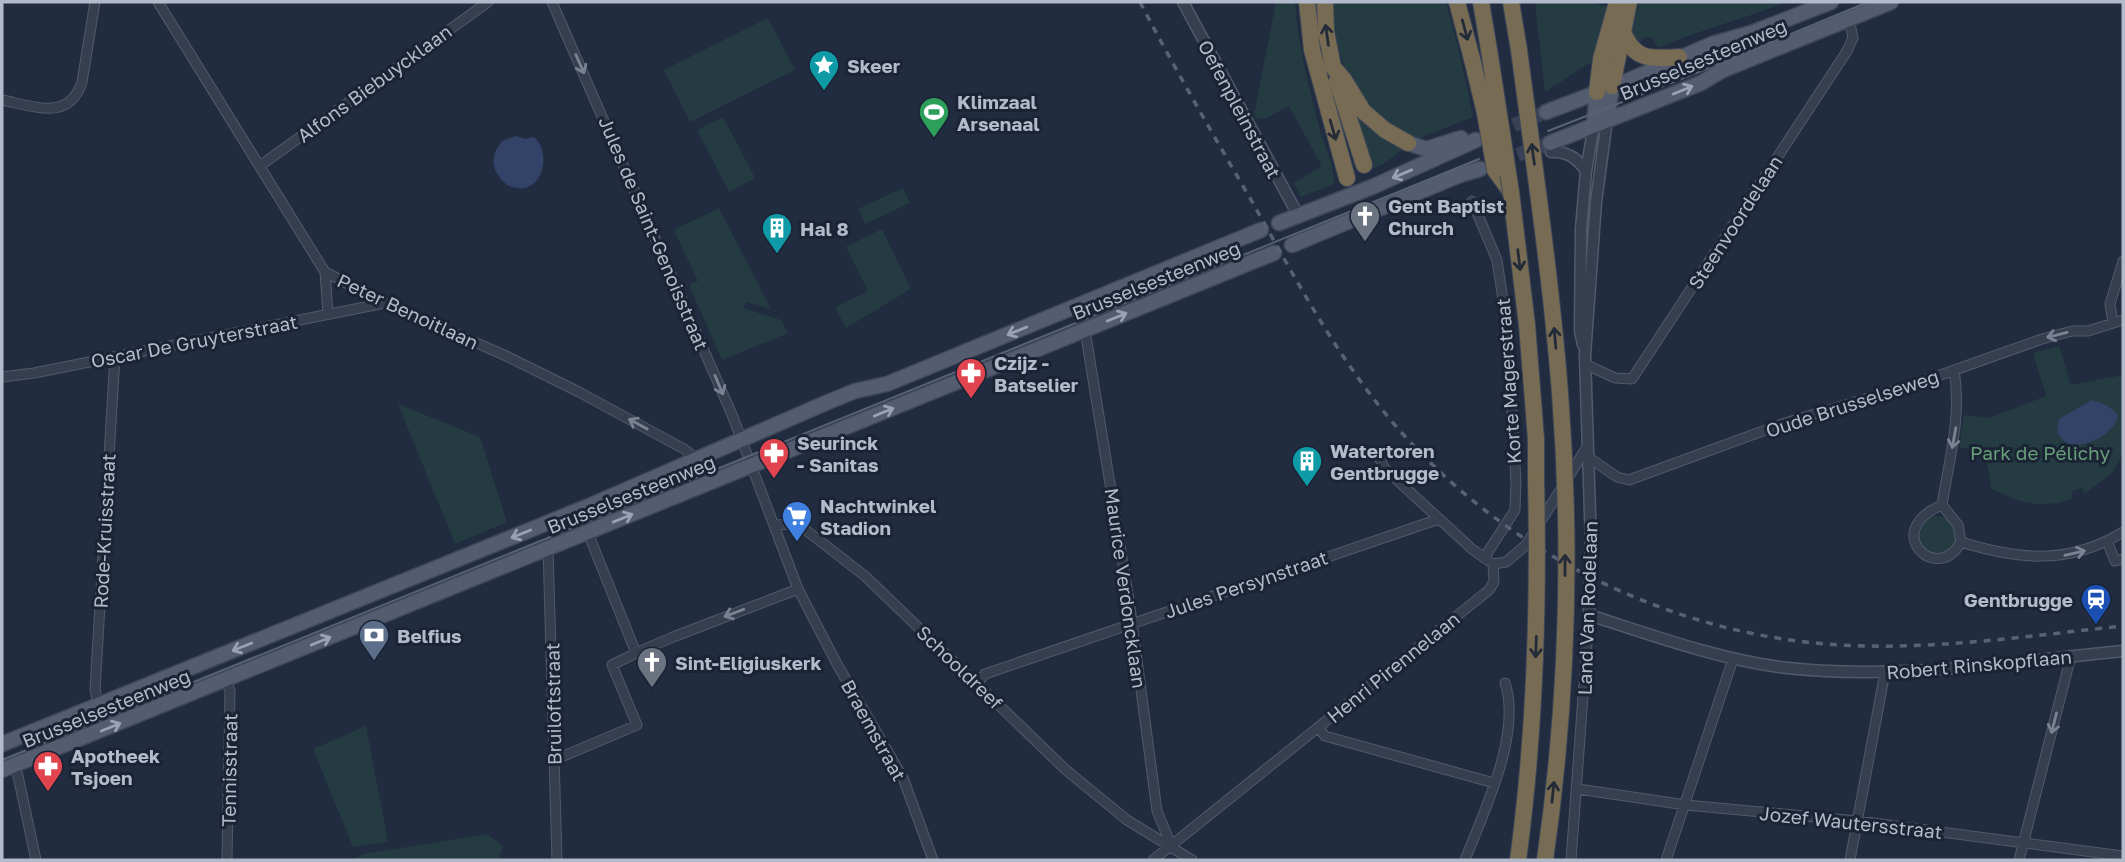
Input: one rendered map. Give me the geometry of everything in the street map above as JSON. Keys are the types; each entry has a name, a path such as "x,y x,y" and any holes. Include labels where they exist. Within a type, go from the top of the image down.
{"highway":[{"path":"1307,2 1312,50 1350,186"},
{"path":"1325,2 1326,31 1333,67 1364,165"},
{"path":"1457,2 1485,113 1495,170 1511,192"},
{"path":"1481,2 1511,192 1527,325 1536,439 1538,571 1534,706 1518,860"},
{"path":"1511,2 1553,319 1563,479 1565,571 1561,707 1545,860"},
{"path":"1605,89 1601,60 1617,2"},
{"path":"1605,89 1629,2"},
{"path":"1622,30 1629,46 1641,55 1655,58 1679,57"},
{"path":"1333,67 1344,79 1363,111 1385,130 1408,143"}],"main road":[{"name":"Brusselsesteenweg","path":"1546,112 1712,44 1760,30 1831,2"},
{"name":"Brusselsesteenweg","path":"1550,148 1601,123 1701,83 1723,70 1891,2"},
{"name":"Brusselsesteenweg","path":"1601,123 1605,89"},
{"path":"1279,223 1350,186 1372,187 1476,140 1459,137 1426,149 1408,143"},
{"path":"1364,165 1378,209"},
{"path":"1292,245 1480,169"},
{"path":"1350,186 1363,206 1378,209"},
{"name":"Brusselsesteenweg","path":"2,744 539,526 855,391 887,384 1261,230"},
{"name":"Brusselsesteenweg","path":"8,768 1274,253"}],"street":[{"path":"2,100 47,108 59,108 71,103 82,82 95,2"},
{"name":"Peter Benoitlaan","path":"158,2 325,272 385,303 554,380 684,449 697,459"},
{"name":"Alfons Biebuycklaan","path":"261,165 488,2"},
{"name":"Jules de Saint-Genoisstraat","path":"552,2 753,466"},
{"name":"Oefenpleinstraat","path":"1183,2 1298,215"},
{"name":"Steenvoordelaan","path":"1585,359 1615,378 1632,379 1847,51 1853,38 1849,19"},
{"name":"Land Van Rodelaan","path":"1585,359 1580,331 1581,229 1586,171 1601,123"},
{"name":"Land Van Rodelaan","path":"1572,860 1589,615 1591,546 1585,359 1601,123"},
{"name":"Brusselsesteenweg","path":"1550,148 1574,157 1586,171"},
{"name":"Korte Magerstraat","path":"1472,201 1497,260 1507,327 1516,481 1515,509 1484,558"},
{"path":"2118,322 2110,304 2123,261"},
{"path":"325,272 328,314"},
{"name":"Oscar De Gruyterstraat","path":"2,377 34,373 385,303"},
{"name":"Oude Brusselseweg","path":"1588,451 1617,477 1629,480 1782,424 1954,370 2042,339 2118,322"},
{"name":"Maurice Verdoncklaan","path":"1085,330 1133,622 1157,811 1171,846"},
{"name":"Rode-Kruisstraat","path":"97,705 95,689 115,357"},
{"path":"1942,505 1921,516 1915,524 1913,534 1920,552 1939,559 1956,550 1961,542 1958,525 1942,505 1957,415 1958,398 1954,370"},
{"path":"1376,452 1385,469 1438,519 1493,564 1506,562 1526,545 1588,451"},
{"path":"753,466 775,525"},
{"name":"Jules Persynstraat","path":"977,683 985,674 1438,519"},
{"name":"Schooldreef","path":"775,525 798,524 865,576 1066,770 1127,820 1192,860"},
{"name":"Braemstraat","path":"775,525 779,544 798,589 837,664 903,778 933,860"},
{"path":"1961,542 2011,555 2065,555 2091,549 2123,532"},
{"path":"588,533 636,653"},
{"path":"2107,541 2115,561 2123,559"},
{"name":"Bruiloftstraat","path":"548,548 557,860"},
{"name":"Henri Pirennelaan","path":"1153,860 1489,590 1494,582 1493,564"},
{"path":"554,760 637,725 611,665 673,637 798,589"},
{"name":"Robert Rinskopflaan","path":"1589,615 1733,659 1780,667 1885,672 1964,668 2123,651"},
{"path":"2019,860 2071,656"},
{"path":"1666,860 1733,659"},
{"path":"1850,860 1885,672"},
{"name":"Tennisstraat","path":"226,680 230,691 227,860"},
{"path":"1465,860 1504,758 1509,696 1505,682"},
{"path":"1318,727 1325,736 1494,783"},
{"path":"8,768 18,776 36,860"},
{"name":"Jozef Wautersstraat","path":"1578,789 1686,805 1858,821 2024,841 2123,856"}],"green space":[{"path":"1276,2 1295,2 1308,83 1334,177 1334,184 1301,197 1294,183 1322,166 1289,106 1265,119 1256,118 1254,114"},
{"path":"1331,2 1446,2 1473,117 1412,141 1390,130 1389,121 1363,97 1345,69 1335,37"},
{"path":"1535,2 1597,2 1608,7 1591,62 1545,92"},
{"path":"1639,2 1786,2 1660,47 1655,45 1653,38 1646,37 1636,44 1630,35"},
{"path":"768,18 795,70 690,122 664,70"},
{"path":"1348,104 1373,130 1404,148 1384,164 1371,169"},
{"path":"723,117 755,178 729,192 697,130"},
{"path":"903,188 910,203 865,224 858,209"},
{"path":"719,208 771,309 746,302 743,308 781,320 788,333 722,360 689,285 698,281 674,230"},
{"path":"882,229 911,289 846,328 835,307 868,291 846,247"},
{"name":"Park de Pélichy","path":"2059,346 2071,385 2123,375 2123,453 2112,473 2087,492 2084,493 2082,488 2071,491 2073,498 2052,504 2021,501 1991,488 1982,451 1959,447 1964,415 1989,418 2046,396 2033,353"},
{"path":"398,404 480,437 507,522 455,544"},
{"path":"1937,516 1950,522 1956,535 1950,548 1937,554 1924,548 1918,535 1924,522"},
{"path":"366,726 388,842 353,847 313,749"},
{"path":"487,834 503,846 498,860 352,860 364,854"}],"water":[{"path":"516,136 525,139 534,137 542,149 541,173 537,180 524,188 507,185 494,164 495,153 502,141"},
{"path":"2092,400 2115,412 2118,415 2116,422 2105,434 2089,443 2080,445 2065,442 2057,433 2059,419"}],"tunnel":[{"path":"1494,133 1546,112"},
{"path":"1498,162 1550,143"}],"tram line":[{"path":"1548,131 1868,2"},
{"path":"2,760 1479,159"}],"railway":[{"path":"1140,2 1296,279 1356,375 1416,448 1464,494 1517,534 1574,568 1634,597 1696,619 1761,635 1826,644 1900,646 1975,642 2123,626"}],"place":[{"name":"Skeer","path":"824,92"},
{"name":"Klimzaal Arsenaal","path":"934,139"},
{"name":"Gent Baptist Church","path":"1365,243"},
{"name":"Hal 8","path":"777,255"},
{"name":"Czijz - Batselier","path":"971,400"},
{"name":"Seurinck - Sanitas","path":"774,480"},
{"name":"Watertoren Gentbrugge","path":"1307,488"},
{"name":"Nachtwinkel Stadion","path":"797,543"},
{"name":"Gentbrugge","path":"2096,626"},
{"name":"Belfius","path":"374,662"},
{"name":"Sint-Eligiuskerk","path":"652,689"},
{"name":"Apotheek Tsjoen","path":"48,793"}]}
